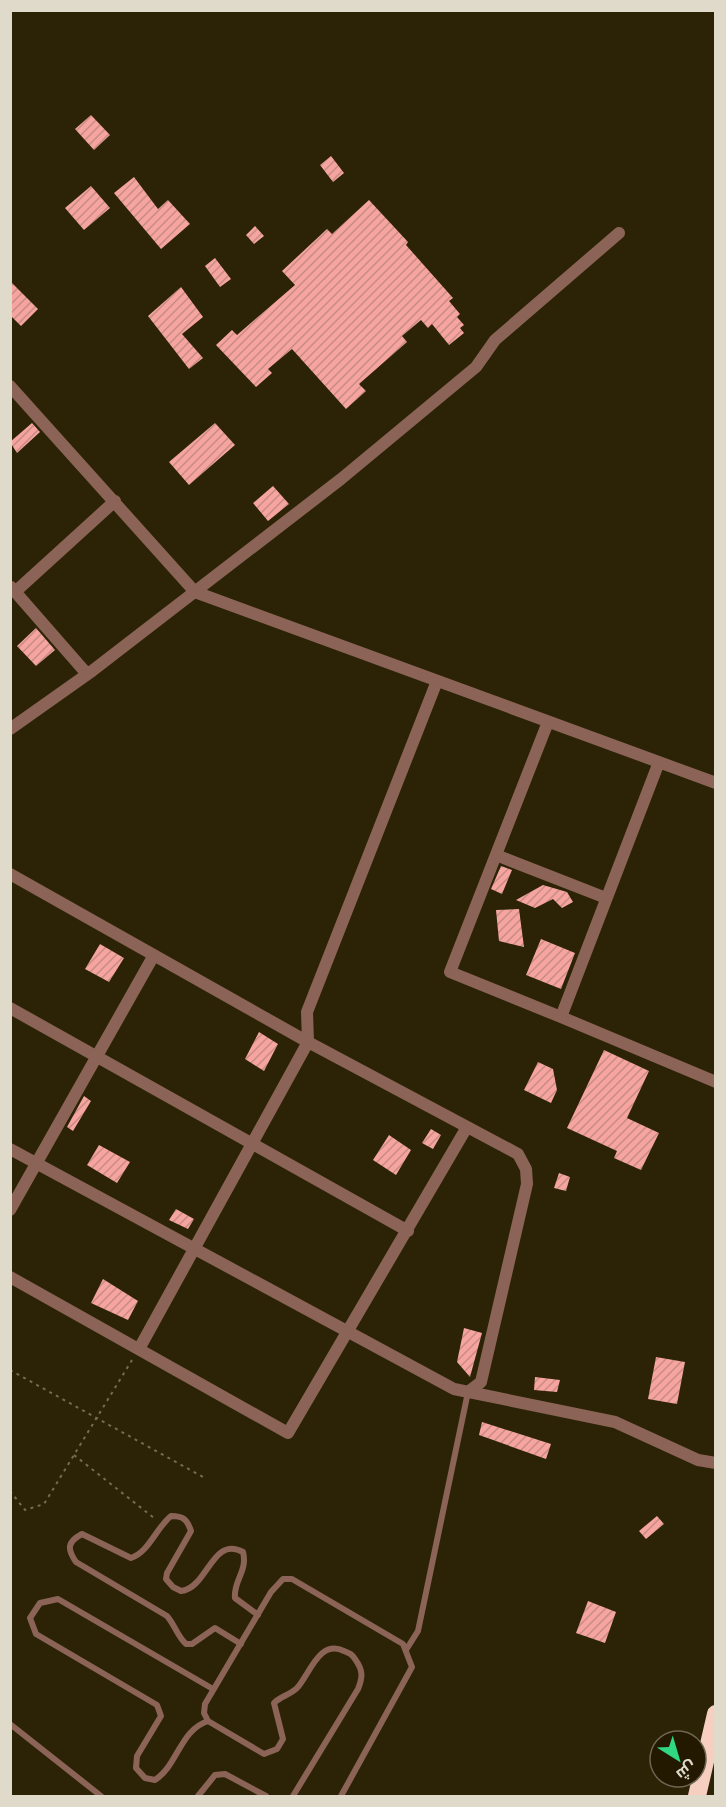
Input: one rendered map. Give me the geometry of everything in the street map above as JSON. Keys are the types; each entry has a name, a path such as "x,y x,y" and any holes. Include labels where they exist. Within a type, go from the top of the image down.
{"highway":[{"path":"697,1797 716,1714"}],"street":[{"path":"10,729 87,674 340,479 476,367 495,340 619,233"},
{"path":"10,386 195,592 716,783"},
{"path":"87,674 13,589 115,501"},
{"path":"139,1349 308,1042 306,1012 437,681"},
{"path":"548,722 450,972 716,1082"},
{"path":"561,1017 659,762"},
{"path":"496,855 606,898"},
{"path":"10,874 308,1042 518,1154 526,1169 526,1184 481,1382 468,1392"},
{"path":"10,1210 154,955"},
{"path":"10,1008 408,1231"},
{"path":"10,1277 288,1432 467,1127"},
{"path":"10,1149 454,1389 615,1422 698,1460 716,1463"}],"lane":[{"path":"406,1650 418,1631 468,1392"},
{"path":"241,1644 214,1628 192,1644 186,1644 180,1639 174,1623 167,1616 76,1562 69,1551 74,1538 82,1534 131,1558 140,1555 161,1524 171,1516 181,1516 188,1521 191,1531 167,1573 166,1579 173,1587 181,1591 195,1587 224,1548 235,1548 243,1552 245,1561 244,1571 234,1589 235,1598 258,1615"},
{"path":"293,1797 358,1689 363,1677 360,1665 353,1655 340,1649 328,1649 319,1656 291,1694 280,1697 274,1703 274,1714 281,1728 283,1739 277,1749 264,1754 208,1721 204,1713 205,1704 213,1689 277,1584 283,1579 292,1579 393,1638 406,1650 412,1667 341,1797"},
{"path":"208,1721 197,1725 190,1732 165,1773 155,1780 145,1778 136,1768 137,1756 161,1716 157,1705 36,1634 30,1618 40,1603 58,1599 213,1689"},
{"path":"10,1724 101,1797"},
{"path":"198,1797 215,1775 225,1774 266,1797"}],"path":[{"path":"10,1491 25,1510 44,1504 139,1349"},
{"path":"10,1370 203,1477"},
{"path":"74,1455 161,1524"}],"building":[{"path":"91,115 110,135 94,150 75,129"},
{"path":"331,156 344,173 333,182 320,165"},
{"path":"134,177 158,209 168,200 190,224 161,249 114,193"},
{"path":"91,186 110,208 84,230 65,208"},
{"path":"369,200 408,242 406,245 453,298 449,301 460,314 457,317 464,325 460,328 464,333 449,345 432,324 428,328 421,320 402,336 407,342 359,384 366,391 346,409 292,349 268,369 272,373 256,387 216,345 232,330 237,335 295,285 282,271 327,229 332,234"},
{"path":"255,226 264,236 254,244 246,235"},
{"path":"215,258 231,279 220,287 205,266"},
{"path":"10,281 38,309 21,326 10,315"},
{"path":"181,287 203,317 182,334 203,358 189,369 148,316"},
{"path":"32,423 40,432 17,453 10,442"},
{"path":"215,423 235,445 189,485 169,462"},
{"path":"273,486 289,504 268,521 253,503"},
{"path":"36,628 55,650 36,666 17,646"},
{"path":"501,866 512,870 502,894 491,889"},
{"path":"543,885 567,892 573,902 562,908 553,899 535,908 516,900"},
{"path":"519,909 524,947 499,941 496,910"},
{"path":"541,939 575,953 561,989 526,975"},
{"path":"100,944 124,958 109,982 85,969"},
{"path":"259,1032 278,1044 264,1071 245,1059"},
{"path":"604,1050 649,1071 627,1118 659,1133 641,1170 614,1158 617,1151 567,1128"},
{"path":"538,1062 553,1069 557,1090 551,1103 524,1090"},
{"path":"84,1096 91,1101 73,1131 67,1127"},
{"path":"431,1129 441,1135 433,1149 422,1143"},
{"path":"389,1135 411,1150 396,1175 373,1160"},
{"path":"99,1145 130,1162 117,1183 87,1165"},
{"path":"559,1173 570,1177 566,1191 554,1188"},
{"path":"176,1209 194,1219 188,1229 169,1220"},
{"path":"103,1279 138,1301 128,1320 91,1303"},
{"path":"464,1328 482,1333 470,1377 457,1362"},
{"path":"656,1357 685,1362 677,1404 648,1399"},
{"path":"535,1377 560,1380 557,1392 534,1390"},
{"path":"482,1422 551,1444 546,1459 479,1435"},
{"path":"657,1516 664,1524 646,1539 639,1531"},
{"path":"588,1601 616,1612 605,1643 576,1633"}]}
